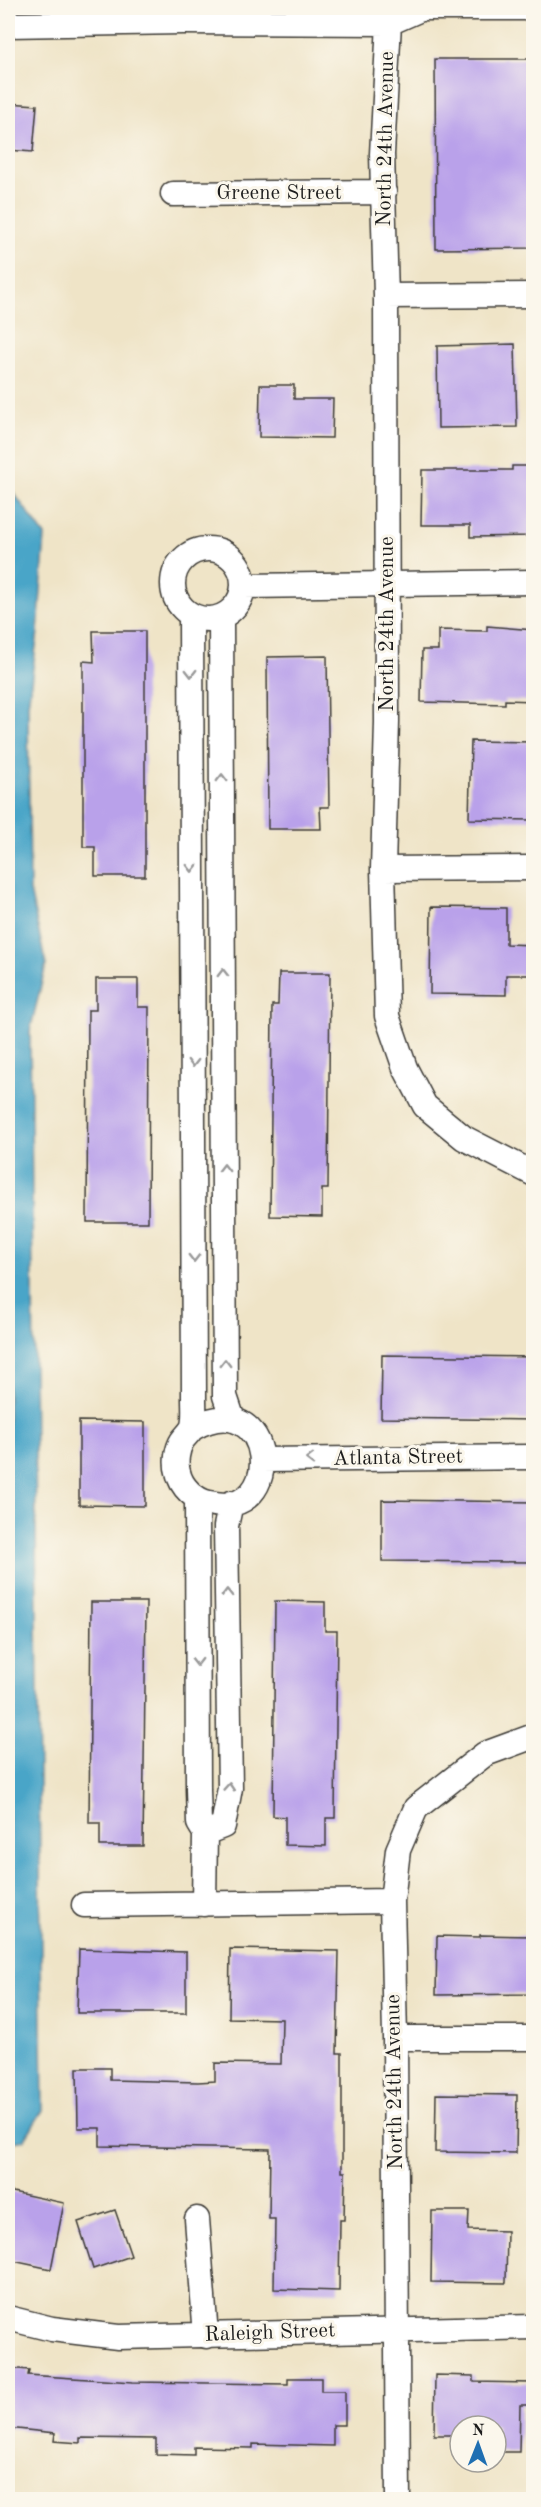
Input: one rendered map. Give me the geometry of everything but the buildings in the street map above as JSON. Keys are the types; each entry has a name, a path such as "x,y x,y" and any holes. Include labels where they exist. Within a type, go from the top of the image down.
{"street":[{"path":"8,25 392,15 423,8 534,8"},
{"name":"North 24th Avenue","path":"392,15 382,154 386,296 387,722 383,869 387,1016 405,1068 425,1106 464,1138 534,1174"},
{"name":"Greene Street","path":"173,194 384,192"},
{"path":"386,296 534,295"},
{"path":"208,549 219,550 237,564 242,574 243,586 240,599 232,609 221,617 211,619 191,615 176,598 173,587 174,575 186,556 208,549"},
{"path":"243,586 534,582"},
{"path":"191,615 193,1428"},
{"path":"221,617 225,1396 233,1420"},
{"path":"383,869 534,868"},
{"path":"212,1420 233,1420 245,1426 255,1435 261,1447 262,1474 255,1488 244,1498 219,1505 197,1498 185,1487 178,1473 177,1456 182,1441 193,1428 212,1420"},
{"name":"Atlanta Street","path":"263,1460 534,1457"},
{"path":"197,1498 198,1790 199,1823 205,1833 204,1904"},
{"path":"205,1833 223,1826 230,1788 226,1526 231,1503"},
{"name":"North 24th Avenue","path":"398,2499 392,1901 398,1850 416,1808 485,1754 534,1736"},
{"path":"84,1905 392,1901"},
{"path":"395,2038 534,2038"},
{"path":"197,2218 206,2336"},
{"name":"Raleigh Street","path":"8,2318 52,2329 118,2337 534,2327"}],"water":[{"path":"8,485 45,536 38,632 28,705 30,891 46,965 30,1031 43,2110 24,2140 8,2143"}]}
